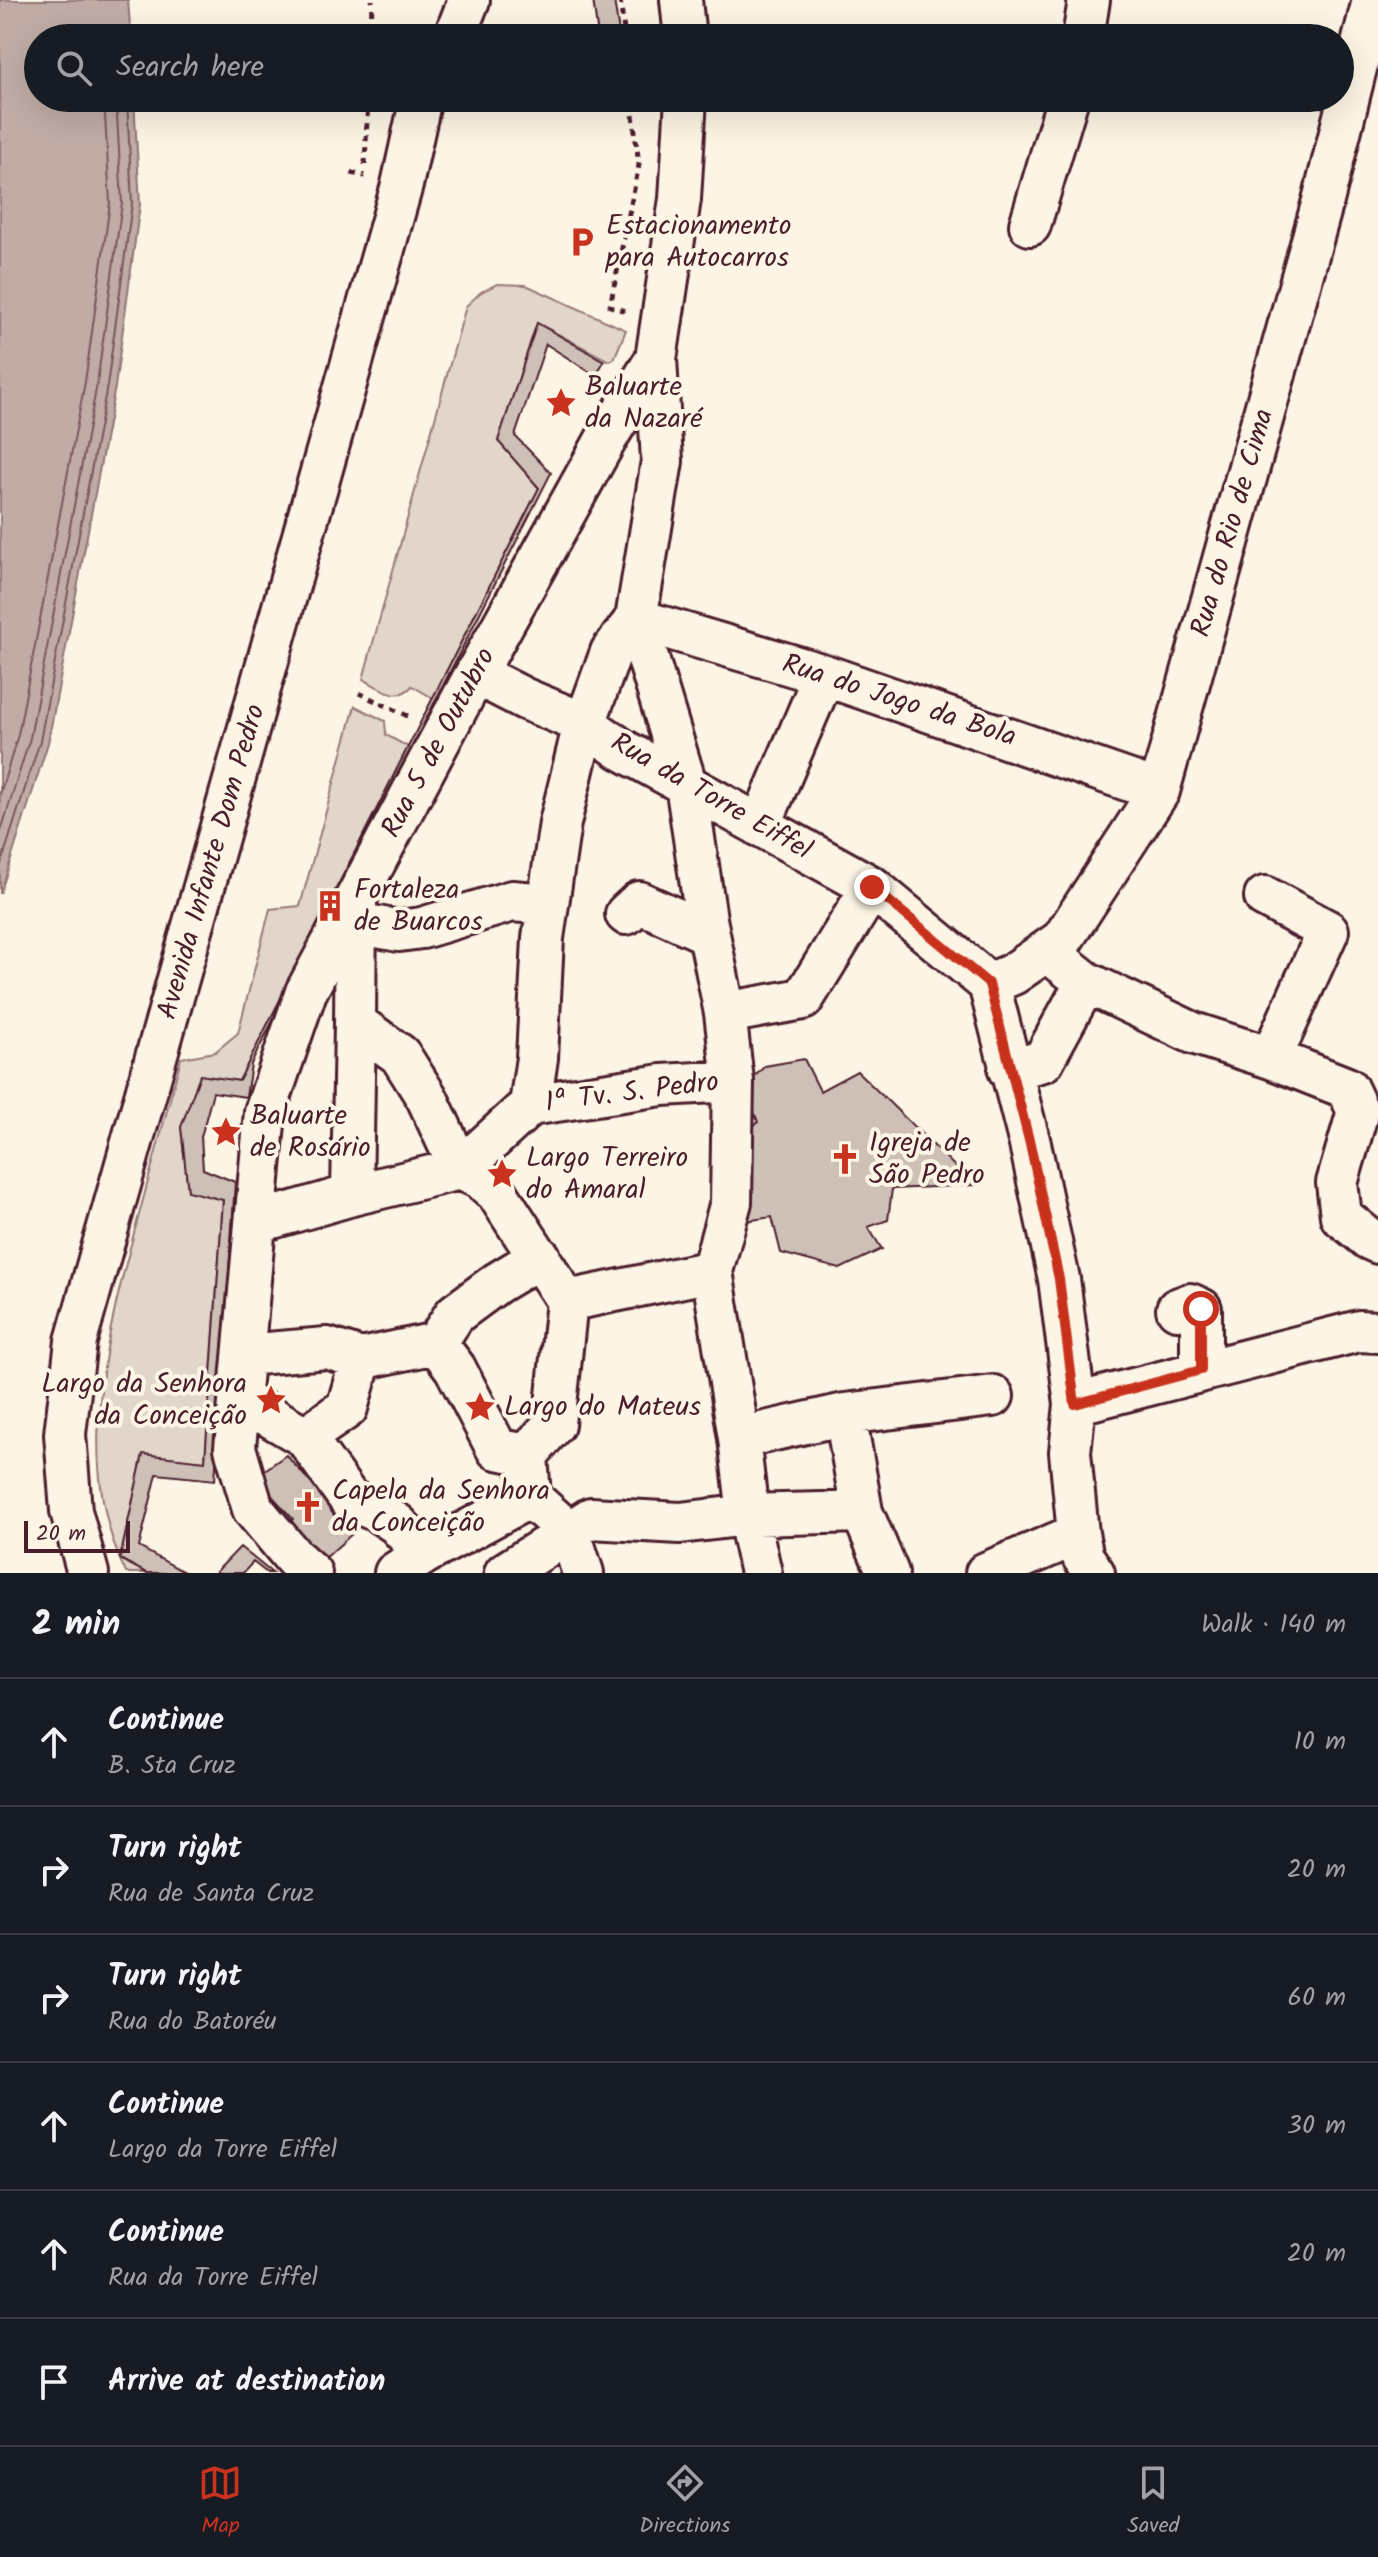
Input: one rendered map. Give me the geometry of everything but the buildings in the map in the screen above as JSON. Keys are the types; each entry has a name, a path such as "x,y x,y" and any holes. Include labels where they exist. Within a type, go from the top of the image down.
{"street":[{"path":"435,24 440,0"},
{"path":"460,24 469,0"},
{"path":"681,0 684,24"},
{"path":"1085,24 1089,0"},
{"name":"Rua do Rio de Cima","path":"1354,76 1373,0"},
{"path":"410,156 418,112"},
{"path":"410,156 431,112"},
{"name":"Rua 5 de Outubro","path":"311,1573 294,1558 253,1509 235,1448 265,1112 306,992 356,910 476,674 609,434 656,359 680,199 685,112"},
{"path":"1030,225 1064,112"},
{"name":"Rua do Rio de Cima","path":"989,984 1013,974 1062,940 1159,791 1319,216 1345,112"},
{"name":"Avenida Infante Dom Pedro","path":"88,1573 71,1511 65,1434 76,1341 410,156"},
{"path":"656,359 662,461 636,619 686,784 709,934 725,1013 733,1081 731,1202 712,1271 748,1515 761,1573"},
{"path":"255,1223 460,1169 530,1105 537,1058 543,938 560,823 585,724 611,652 636,619"},
{"name":"Rua do Jogo da Bola","path":"636,619 824,675 1159,791"},
{"name":"Rua da Torre Eiffel","path":"476,674 585,724 621,749 872,887 989,984"},
{"path":"760,826 824,675"},
{"path":"725,1013 803,999 872,887"},
{"path":"1265,897 1328,931 1271,1058"},
{"path":"352,1195 356,910 399,931 512,901 548,904"},
{"path":"626,914 639,902 709,934"},
{"path":"1047,951 1086,982 1193,1033 1271,1058 1347,1088 1358,1111 1337,1183 1341,1216 1378,1243"},
{"path":"1026,1066 1086,982"},
{"path":"989,984 1026,1066 1030,1144 1059,1279 1075,1404 1070,1452 1078,1534 1083,1557 1094,1573"},
{"path":"355,1023 400,1055 427,1098 460,1169 480,1178 497,1193 567,1301 554,1424 527,1455 530,1497 570,1533 583,1573"},
{"name":"1ª Tv. S. Pedro","path":"530,1105 662,1085 733,1081"},
{"path":"244,1355 327,1348 361,1359 436,1343 455,1314 540,1257"},
{"path":"567,1301 712,1271"},
{"path":"1177,1309 1190,1304 1201,1309 1201,1370"},
{"path":"1075,1404 1359,1331 1378,1332"},
{"path":"436,1343 455,1368 497,1449 527,1455"},
{"path":"305,1437 347,1408 361,1359"},
{"path":"739,1438 845,1414 993,1396"},
{"path":"240,1399 305,1437 350,1500 377,1511 397,1524 410,1563 530,1497"},
{"path":"845,1414 862,1512 888,1573"},
{"path":"505,1573 591,1518 680,1523 748,1515 862,1512"},
{"path":"986,1573 1078,1534"}],"path":[{"path":"371,24 372,0"},
{"path":"620,0 623,24"},
{"path":"359,693 399,712"}],"shaded area":[{"path":"497,284 526,285 626,330 614,359 609,361 537,323 498,441 539,488 433,698 412,686 401,693 388,692 363,679 466,306 481,292"},
{"path":"355,706 385,721 386,735 408,747 239,1081 200,1075 181,1127 188,1191 223,1200 205,1461 143,1455 120,1558 110,1530 101,1485 98,1439 101,1392 117,1300 181,1058 215,1052 238,1033 270,909 300,906"},
{"path":"120,1558 146,1573 126,1573"}],"water":[{"path":"0,0 128,0 130,24 24,24 24,112 135,112 140,204 115,387 48,743 0,894"}],"place":[{"name":"Estacionamento para Autocarros","path":"582,242"},
{"name":"Baluarte da Nazaré","path":"561,403"},
{"name":"Fortaleza de Buarcos","path":"330,906"},
{"name":"Baluarte de Rosário","path":"226,1132"},
{"name":"Igreja de São Pedro","path":"845,1159"},
{"name":"Largo Terreiro do Amaral","path":"502,1174"},
{"name":"Largo da Senhora da Conceição","path":"271,1400"},
{"name":"Largo do Mateus","path":"480,1407"},
{"name":"Capela da Senhora da Conceição","path":"308,1507"}],"route":[{"path":"872,887 989,984 1030,1144 1059,1279 1075,1404 1201,1370 1201,1309"}]}
